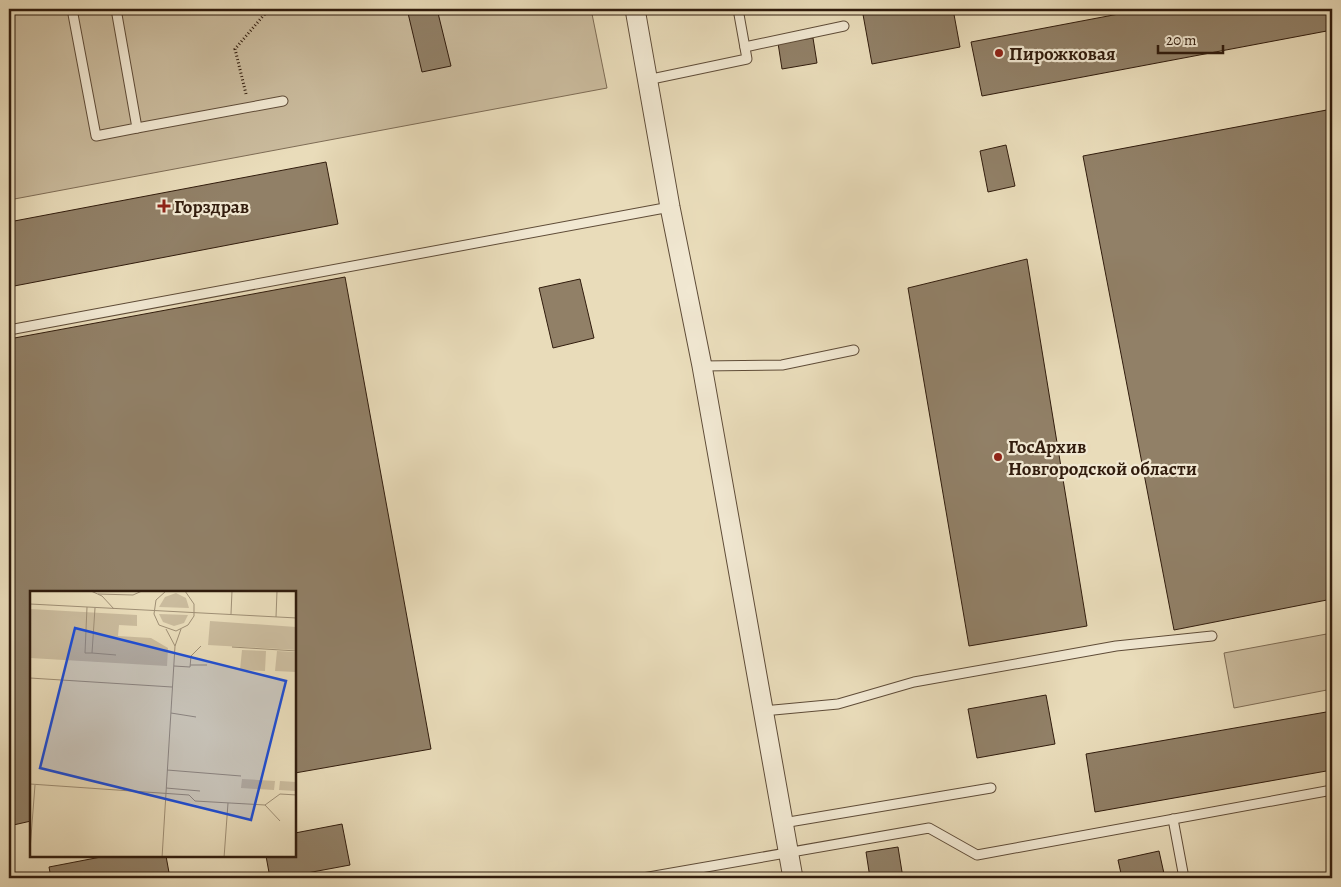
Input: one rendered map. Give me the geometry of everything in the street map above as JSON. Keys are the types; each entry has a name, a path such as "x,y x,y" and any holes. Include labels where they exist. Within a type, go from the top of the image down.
{"street":[{"path":"635,9 670,208 702,366 794,878"}],"lane":[{"path":"72,9 96,136 283,101"},
{"path":"116,9 137,128"},
{"path":"647,80 747,59 738,9"},
{"path":"745,47 844,26"},
{"path":"9,330 670,208"},
{"path":"702,366 782,365 854,350"},
{"path":"763,711 838,704 914,682 1116,646 1212,636"},
{"path":"783,824 991,788"},
{"path":"643,878 929,828 977,855 1332,790"},
{"path":"1174,819 1184,878"}],"path":[{"path":"249,107 235,49 269,9"}],"shaded area":[{"path":"9,9 591,9 607,88 9,200"},
{"path":"1332,633 1332,689 1234,708 1224,653"}],"building":[{"path":"407,9 437,9 451,66 422,72"},
{"path":"862,9 953,9 960,47 872,64"},
{"path":"1145,9 1332,9 1332,30 982,96 971,42"},
{"path":"813,38 817,63 782,69 778,43"},
{"path":"1332,109 1332,599 1174,630 1083,156"},
{"path":"1006,145 1015,186 988,192 980,151"},
{"path":"326,162 338,224 9,287 9,222"},
{"name":"ГосАрхив Новгородской области","path":"1027,259 1087,626 969,646 908,288"},
{"path":"345,277 431,749 296,773 296,591 30,591 30,821 9,826 9,339"},
{"path":"580,279 594,338 553,348 539,288"},
{"path":"1046,695 1055,744 977,758 968,709"},
{"path":"1332,711 1332,770 1095,812 1086,754"},
{"path":"342,824 350,865 280,878 270,878 266,857 296,857 296,833"},
{"path":"898,847 903,878 870,878 866,852"},
{"path":"1159,851 1165,878 1122,878 1118,860"},
{"path":"101,857 166,857 170,878 51,878 49,867"}],"place":[{"name":"Пирожковая","path":"999,53"},
{"name":"Горздрав","path":"164,206"},
{"name":"ГосАрхив Новгородской области","path":"998,457"}]}
